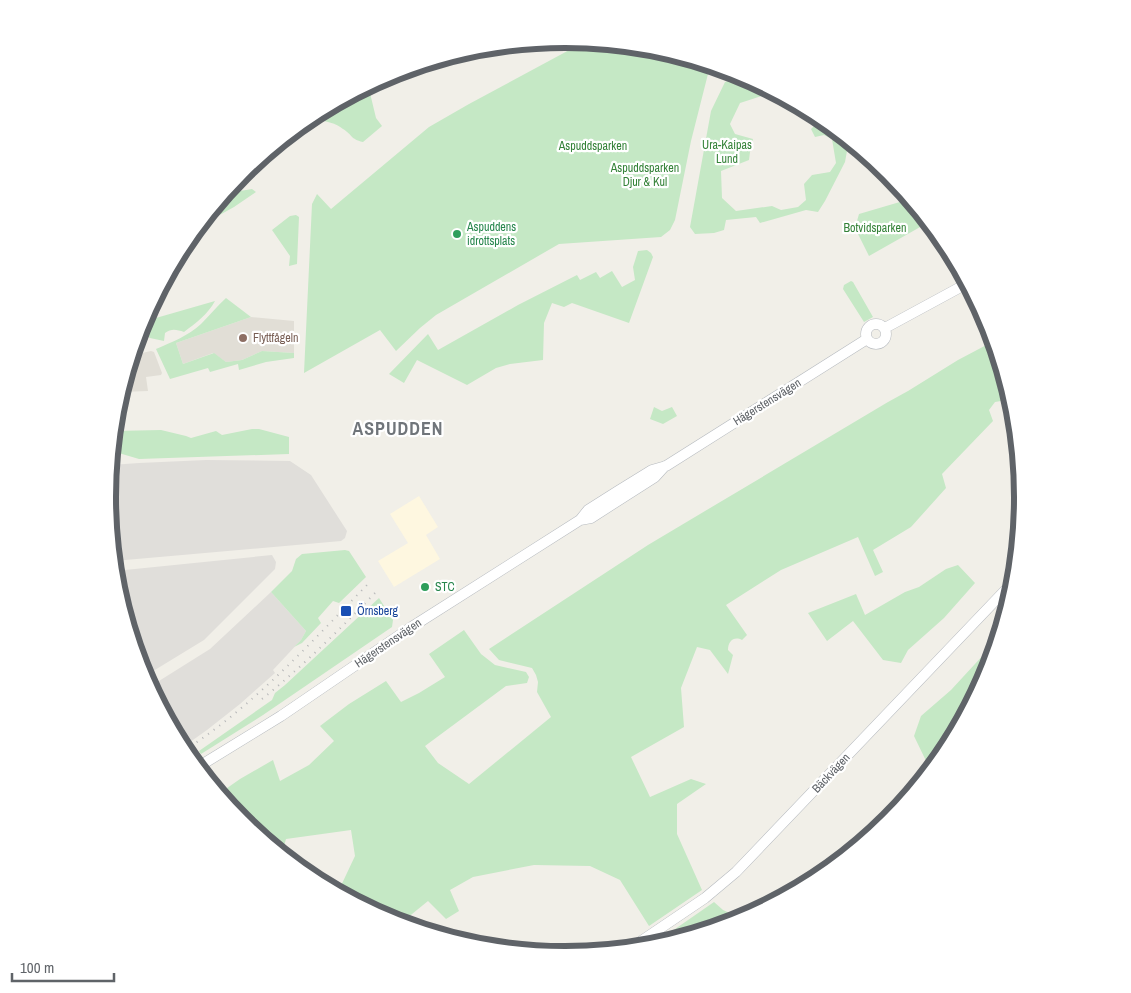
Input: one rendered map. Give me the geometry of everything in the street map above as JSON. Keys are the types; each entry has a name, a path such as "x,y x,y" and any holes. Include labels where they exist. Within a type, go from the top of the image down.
{"street":[{"name":"Hägerstensvägen","path":"204,763 281,716 410,628 580,520 588,510 618,491 652,470 666,466 868,339 874,344 881,342 886,338 885,328 962,286"},
{"name":"Bäckvägen","path":"645,938 705,898 736,872 1004,591"}],"shaded area":[{"name":"Flyttfågeln","path":"251,317 294,321 294,353 262,351 242,360 226,362 213,353 183,364 176,343"},
{"path":"154,352 162,373 161,375 146,377 148,391 129,392 132,380 140,354"},
{"path":"206,460 290,461 311,475 347,531 345,538 341,541 121,560 117,526 117,465"},
{"path":"419,496 438,527 426,535 440,559 394,587 378,561 408,543 390,514"},
{"path":"272,555 276,562 275,569 204,640 153,671 140,641 123,570"},
{"path":"271,592 306,631 301,640 273,670 275,673 240,704 190,742 157,682 210,649"}],"green space":[{"name":"Aspuddsparken","path":"573,48 624,51 653,56 709,71 691,141 675,220 670,230 661,237 559,244 436,315 396,351 380,330 304,373 312,204 317,194 331,209 429,127"},
{"name":"Ura-Kaipas Lund","path":"732,80 766,95 740,103 730,124 735,134 753,139 749,160 721,171 722,198 736,211 772,206 781,210 798,207 806,200 804,184 812,175 830,172 836,163 832,139 824,135 815,137 811,129 816,124 848,147 845,162 818,212 806,210 760,223 756,217 726,220 724,230 714,233 695,234 690,227 711,111 725,82"},
{"path":"370,93 376,118 382,126 363,142 354,138 337,125 320,121 341,108"},
{"path":"252,189 256,192 212,219 238,190"},
{"name":"Botvidsparken","path":"904,201 923,225 869,256 855,228 859,214"},
{"path":"296,215 299,217 297,264 289,266 290,256 272,230 290,216"},
{"path":"647,250 653,257 629,323 572,303 564,307 552,303 544,323 543,360 510,364 496,368 467,385 417,360 404,383 389,374 428,334 438,350 518,305 577,275 580,280 596,272 600,278 612,271 622,287 635,280 633,267 638,251"},
{"path":"851,281 873,317 864,322 843,289 844,285"},
{"path":"226,298 251,317 176,343 183,364 214,353 226,362 242,360 262,351 294,353 294,358 266,362 239,370 238,364 210,372 208,368 170,379 156,349 191,332"},
{"path":"215,301 197,322 184,332 172,330 165,333 164,341 147,336 154,319"},
{"path":"988,344 1004,401 995,402 989,410 993,421 942,474 946,488 911,527 873,550 883,572 875,576 858,537 781,570 726,605 747,635 742,640 732,640 729,644 728,650 733,655 728,674 710,650 697,647 681,688 684,727 631,757 650,797 691,779 706,784 677,804 677,834 702,890 649,926 620,880 590,866 534,865 473,877 450,890 459,911 446,919 428,901 408,917 367,899 341,885 355,856 351,830 286,839 284,846 248,814 225,789 273,760 280,781 309,765 334,741 320,726 349,704 386,681 401,702 445,677 429,654 464,630 481,654 495,665 526,672 529,677 527,683 506,686 425,746 438,763 469,784 551,717 537,692 538,682 532,668 499,660 489,649 648,545 958,360"},
{"path":"654,407 662,411 672,407 677,416 663,424 650,419"},
{"path":"259,429 289,437 289,454 139,459 118,453 121,431 161,430 191,438 216,431 222,435"},
{"path":"349,551 366,577 339,603 333,601 318,618 321,623 302,643 294,647 306,631 271,592 292,571 296,559 302,554"},
{"path":"958,565 975,583 944,618 908,650 901,663 883,660 853,621 827,641 808,613 856,594 865,615 905,592 919,587 946,569"},
{"path":"379,598 393,620 392,627 263,715 201,754 199,751 272,700 275,693"},
{"path":"987,651 968,695 939,746 927,763 914,736 921,716 951,690"},
{"path":"916,778 883,814 860,835"},
{"path":"714,902 731,914 710,922 669,933"}],"railway":[{"path":"192,745 235,713 282,672 369,583"},
{"path":"262,699 320,648 375,593"}],"place":[{"name":"Aspuddens idrottsplats","path":"457,234"},
{"name":"Flyttfågeln","path":"243,338"},
{"name":"STC","path":"425,587"},
{"name":"Örnsberg","path":"346,611"}],"district":[{"name":"ASPUDDEN","path":"398,429"}],"park label":[{"name":"Aspuddsparken Djur & Kul","path":"645,175"}]}
